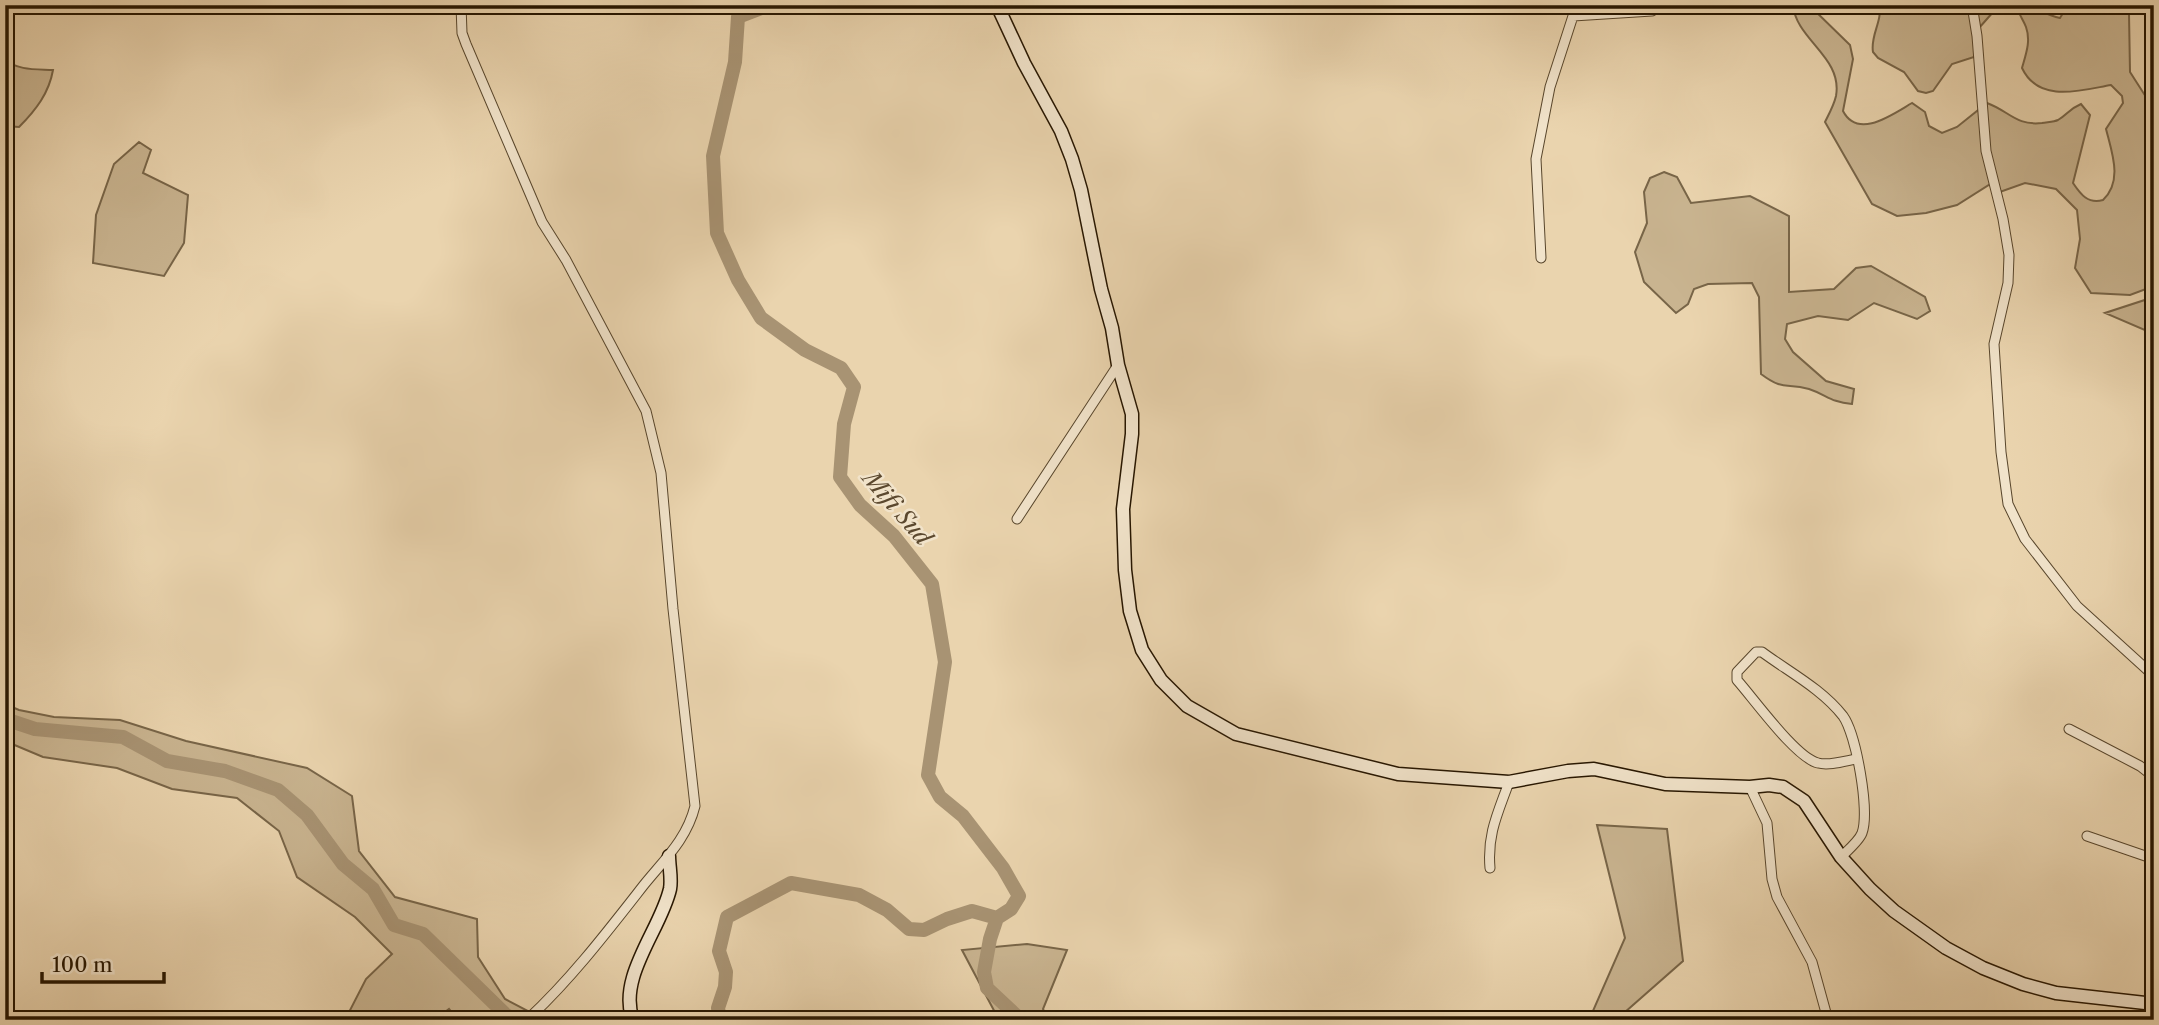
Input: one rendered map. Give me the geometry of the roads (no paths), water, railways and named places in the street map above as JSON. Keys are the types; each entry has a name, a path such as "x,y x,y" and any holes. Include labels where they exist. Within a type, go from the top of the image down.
{"street":[{"path":"461,5 462,33 526,187 542,222 566,260 646,411 661,473 695,806 691,821 669,856 572,974 527,1020"},
{"path":"997,5 1024,63 1061,131 1072,159 1090,228 1118,365 1132,415 1123,509 1125,570 1130,611 1142,650 1165,685 1187,706 1230,732 1275,746 1398,774 1509,782 1594,769 1665,784 1750,787 1776,785 1799,796 1841,857 1894,911 1919,930 1983,968 2023,984 2056,993 2154,1004"},
{"path":"1541,258 1536,159 1550,87 1573,16 1573,5"},
{"path":"1573,16 1652,11 1660,5"},
{"path":"1972,5 1978,36 1986,151 2009,255 2008,283 1994,344 2001,452 2008,504 2025,539 2077,606 2154,676"},
{"path":"1017,519 1118,365"},
{"path":"1841,857 1862,834 1864,807 1862,773 1843,717 1824,697 1762,652 1756,652 1737,672 1737,680 1794,748 1807,758 1821,764 1856,758"},
{"path":"2069,729 2140,766 2154,777"},
{"path":"1490,868 1489,844 1492,825 1509,782"},
{"path":"1750,787 1766,823 1772,879 1777,897 1812,962 1828,1020"},
{"path":"2087,836 2154,859"},
{"path":"633,1020 629,998 645,947 670,888 669,856"}],"waterway":[{"name":"Mifi Sud","path":"769,5 738,17 735,62 713,156 717,233 738,280 761,318 805,350 841,368 854,387 844,424 840,477 860,505 894,536 932,584 945,662 928,775 940,797 963,816 1003,868 1019,896 1011,909 997,918 984,972 987,988 1021,1020"},
{"path":"5,719 35,729 123,737 167,761 225,771 278,790 307,815 343,864 373,889 394,925 423,934 506,1015 516,1020"},
{"path":"720,1020 718,1008 725,987 726,972 719,951 727,917 791,883 859,895 887,910 909,929 924,930 972,911 997,918"}]}
